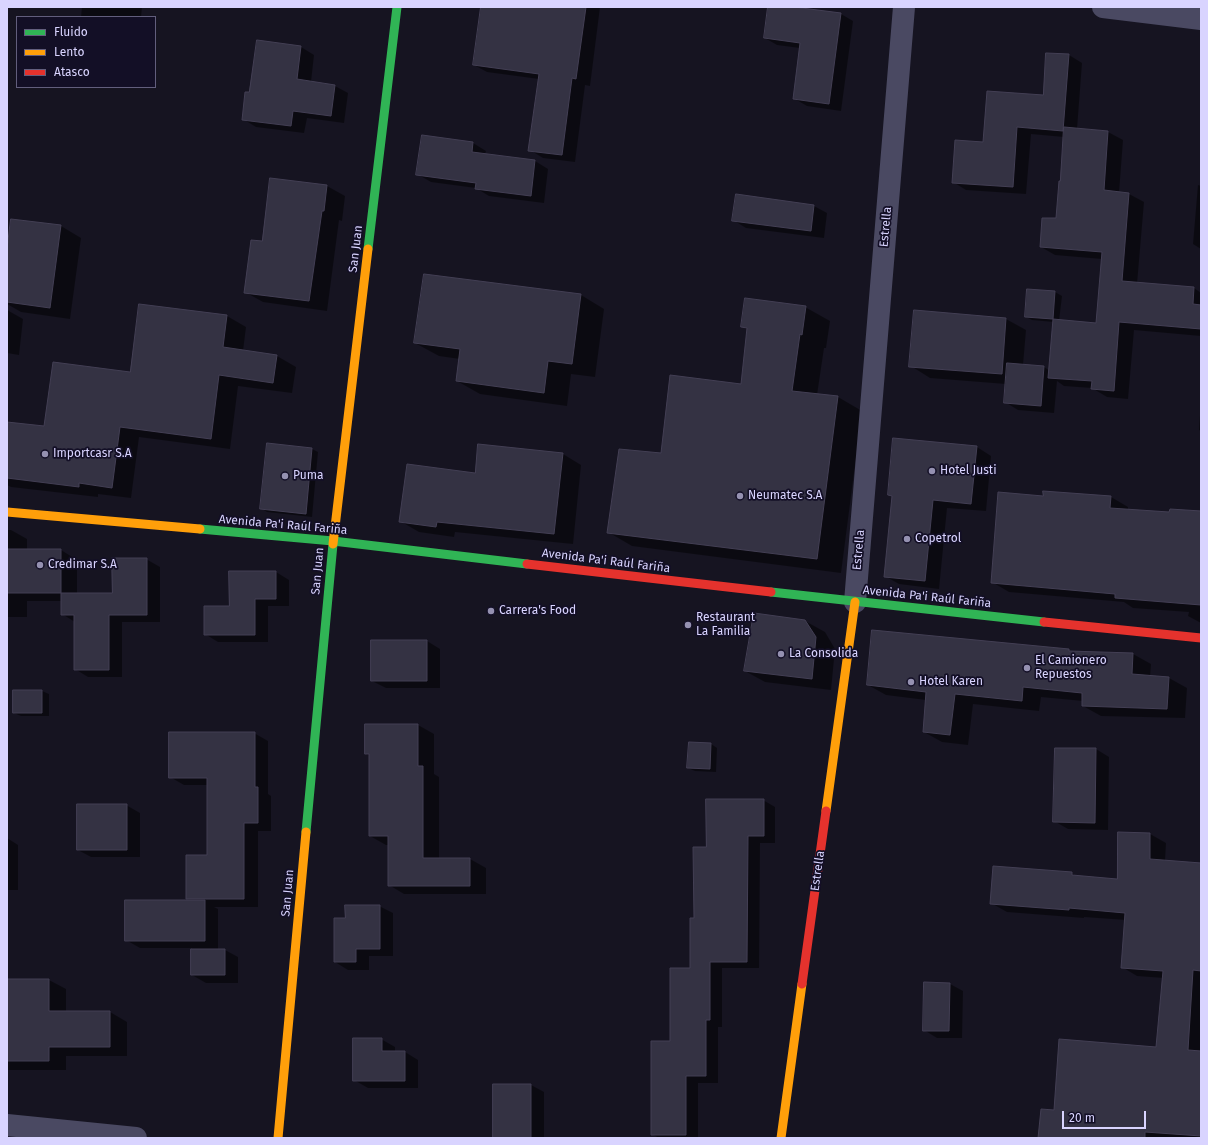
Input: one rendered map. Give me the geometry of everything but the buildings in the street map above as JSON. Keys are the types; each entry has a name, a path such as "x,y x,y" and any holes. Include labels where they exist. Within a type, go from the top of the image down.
{"main road":[{"name":"San Juan","path":"278,1138 333,541 397,7"},
{"name":"Avenida Pa'i Raúl Fariña","path":"7,512 333,541 855,602 1201,638"},
{"name":"Estrella","path":"781,1138 855,602"}],"street":[{"name":"Estrella","path":"855,602 904,7"},
{"path":"1103,7 1201,19"},
{"path":"7,1125 136,1138"}],"traffic: fast":[{"path":"368,249 397,7"},
{"path":"200,529 333,541 527,564"},
{"path":"306,832 333,544"},
{"path":"771,592 1044,622"}],"traffic: slow":[{"path":"333,544 368,249"},
{"path":"7,512 200,529"},
{"path":"826,811 855,602"},
{"path":"278,1138 306,832"},
{"path":"781,1138 802,984"}],"traffic: jam":[{"path":"527,564 771,592"},
{"path":"1044,622 1201,638"},
{"path":"802,984 826,811"}],"place":[{"name":"Importcasr S.A","path":"45,454"},
{"name":"Hotel Justi","path":"932,471"},
{"name":"Puma","path":"285,476"},
{"name":"Neumatec S.A","path":"740,496"},
{"name":"Copetrol","path":"907,539"},
{"name":"Credimar S.A","path":"40,565"},
{"name":"Carrera's Food","path":"491,611"},
{"name":"Restaurant La Familia","path":"688,625"},
{"name":"La Consolida","path":"781,654"},
{"name":"El Camionero Repuestos","path":"1027,668"},
{"name":"Hotel Karen","path":"911,682"}]}
